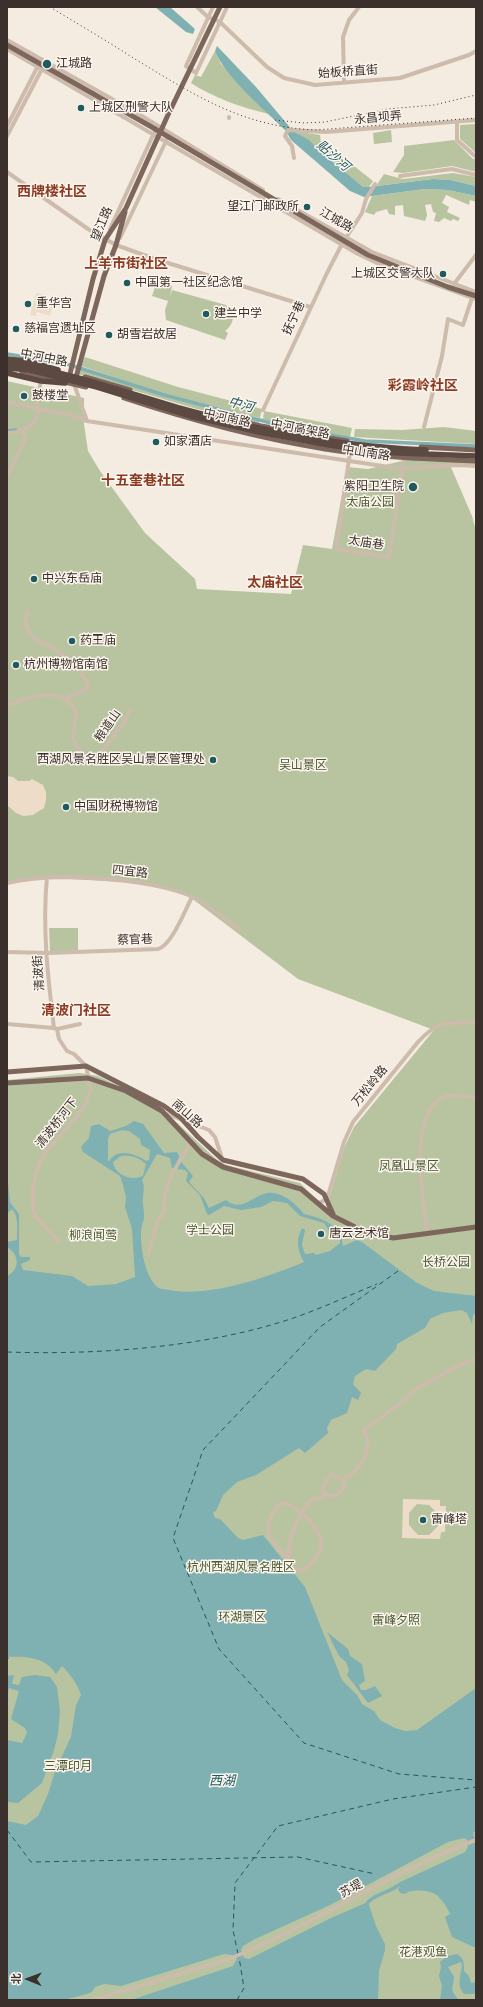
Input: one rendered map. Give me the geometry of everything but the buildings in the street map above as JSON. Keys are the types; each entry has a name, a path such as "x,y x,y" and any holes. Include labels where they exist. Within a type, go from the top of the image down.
{"highway":[{"path":"7,361 71,369"},
{"name":"中河高架路","path":"7,361 76,377 195,413 280,432 374,448 476,451"},
{"path":"7,370 41,381 71,384"},
{"name":"中河高架路","path":"7,370 30,370 97,387 194,417 309,442 374,452 476,456"}],"main road":[{"path":"105,240 126,208 167,117 220,7"},
{"name":"江城路","path":"7,45 42,64 94,97 168,137 376,259 475,298"},
{"path":"116,245 126,208"},
{"name":"望江路","path":"71,384 71,369 93,279 105,240"},
{"name":"望江路","path":"71,384 78,370 104,276 116,245"},
{"name":"中河中路","path":"7,361 78,370"},
{"name":"中河中路","path":"7,370 31,373 71,384"},
{"name":"中河南路","path":"78,370 197,410 282,430 375,445 476,451"},
{"name":"中河南路","path":"71,384 96,389 207,424 309,446 404,458 476,460"},
{"path":"7,1072 86,1066"},
{"name":"南山路","path":"86,1066 164,1106 181,1118 198,1137 223,1160 303,1179 324,1194 333,1216"},
{"name":"南山路","path":"7,1083 88,1078 126,1091 164,1113 202,1154 224,1167 301,1189 333,1216 362,1230 393,1238 476,1227"}],"street":[{"name":"始板桥直街","path":"197,7 208,18 220,22 267,67 284,78 315,85 400,78 469,55 476,51"},
{"path":"213,7 186,66 196,72 227,7"},
{"path":"344,82 343,37 349,20 359,7"},
{"name":"江城路","path":"7,40 42,64 155,130"},
{"name":"江城路","path":"7,49 42,64"},
{"path":"7,126 42,64"},
{"path":"7,136 42,64"},
{"name":"永昌坝弄","path":"294,158 292,146 286,134 288,130 326,132 476,120"},
{"path":"457,122 457,140 476,157"},
{"name":"望江路","path":"105,240 155,130"},
{"name":"望江路","path":"116,245 168,137"},
{"path":"400,176 452,170 476,175"},
{"path":"7,172 105,240 116,245 155,259 310,307"},
{"path":"344,241 362,213 366,199 375,184"},
{"name":"江城路","path":"344,241 476,292"},
{"name":"抚宁巷","path":"263,410 310,307 344,241"},
{"path":"454,284 476,255"},
{"path":"424,427 442,356 448,319 463,325 475,298"},
{"path":"7,433 23,431 33,423 37,409 41,381"},
{"path":"71,384 87,420"},
{"name":"中山南路","path":"7,402 87,420 402,469 457,465 476,466"},
{"path":"7,476 24,442 25,436 23,431"},
{"path":"349,460 350,452"},
{"name":"太庙巷","path":"349,460 336,549 389,557 404,458"},
{"path":"7,705 49,694 59,695 65,699 88,688 88,682 74,664 64,655 59,654 52,646 41,644 33,639 26,626 28,611"},
{"name":"粮道山","path":"65,699 76,713 72,730 74,741 80,751 87,757 99,754 114,736 130,710"},
{"name":"四宜路","path":"7,883 47,877 107,880 157,886 192,897 238,929"},
{"name":"清波街","path":"47,877 44,912 55,1029 59,1040 67,1051 74,1054 86,1066"},
{"name":"蔡官巷","path":"48,953 162,948 173,935 192,897"},
{"path":"7,952 48,953"},
{"name":"万松岭路","path":"327,1199 344,1142 353,1122 418,1042 430,1030 442,1023 476,1023"},
{"path":"7,1024 55,1029 80,1024"},
{"path":"86,1066 88,1078"},
{"name":"清波桥河下","path":"59,1242 36,1217 33,1211 33,1186 38,1167 45,1153 78,1115 86,1103 91,1090 88,1078"},
{"path":"427,1233 420,1154 421,1138 425,1120 430,1109 436,1102 451,1095 476,1098"},
{"path":"164,1113 181,1118 209,1130 215,1137 218,1151 223,1160"},
{"path":"149,1252 157,1222 164,1212 165,1194 171,1176 191,1141"},
{"path":"319,1203 327,1199"},
{"path":"343,1480 352,1475 364,1460 368,1440 364,1430 369,1425 400,1403 414,1390 460,1365 476,1360"},
{"path":"325,1494 323,1491 326,1480 331,1475 343,1480"},
{"path":"325,1494 334,1496 340,1493 344,1489 343,1480"},
{"path":"288,1558 294,1528 302,1512 311,1500 321,1498 325,1494"},
{"path":"284,1502 302,1512 320,1536 321,1544 313,1563 302,1570 295,1569 288,1558 277,1548 269,1537 267,1527 270,1518 278,1507 284,1502"},
{"name":"苏堤","path":"93,2000 248,1952 341,1906 386,1880 476,1840"}],"green space":[{"path":"215,51 221,64 269,114 229,102 191,83 195,75 201,77"},
{"path":"476,124 476,153 460,139 460,125"},
{"path":"391,130 392,142 374,144 373,133"},
{"path":"293,131 320,135 321,144 330,147 373,181 369,187 363,187 312,143"},
{"path":"454,140 473,159 476,159 476,172 452,166 403,173 393,172 404,155 404,146"},
{"path":"453,173 476,177 476,186 450,180 433,179 376,186 384,174 403,179"},
{"path":"425,189 448,190 476,196 476,202 470,200 469,205 446,195 442,203 449,207 447,212 460,218 458,221 453,219 451,221 444,218 439,222 434,221 436,213 433,212 431,204 425,205 427,215 425,221 404,216 403,205 395,206 395,215 389,214 387,209 376,212 374,215 365,212 372,196"},
{"path":"157,281 172,286 170,297 172,290 226,305 231,310 233,319 225,331 228,333 225,340 166,320 165,310 168,301 152,296"},
{"path":"85,357 178,387 262,409 260,418 164,394 81,366"},
{"path":"81,369 164,396 259,421 259,423 197,409 78,374"},
{"name":"环湖景区","path":"7,381 84,398 84,424 88,451 100,471 145,533 195,579 197,589 291,594 303,545 332,549 347,467 368,469 406,460 476,460 476,466 450,465 472,516 476,531 476,2000 7,2000 7,1080 80,1073 98,1076 159,1106 216,1159 226,1165 300,1183 326,1209 344,1148 354,1127 434,1030 298,979 186,894 140,883 53,878 7,882"},
{"path":"264,411 352,428 350,437 290,427 263,419"},
{"path":"444,427 476,431 476,444 354,437 355,429 402,430"},
{"path":"49,928 78,928 78,951 50,952"}],"shaded area":[{"path":"36,293 42,294 41,298 54,301 50,316 37,312 36,316 30,315"},
{"path":"7,776 13,777 18,781 29,781 32,779 43,785 46,792 44,808 33,815 23,816 16,813 8,806 7,803"},
{"path":"403,1499 440,1500 440,1506 446,1506 445,1532 441,1532 440,1539 402,1538","holes":["417,1504 429,1505 438,1514 438,1526 429,1535 418,1535 409,1525 409,1513"]}],"water":[{"path":"155,7 170,7 195,29 193,34 186,32"},
{"path":"217,46 256,87 293,131 309,140 363,187 433,179 450,180 476,186 476,196 448,190 425,189 364,197 350,191 291,140 286,131 236,82 220,61 215,51"},
{"name":"西湖","path":"134,1121 143,1124 164,1153 177,1152 182,1163 193,1176 189,1182 204,1198 209,1208 226,1200 231,1204 237,1205 267,1193 278,1194 293,1202 304,1214 325,1221 335,1227 341,1236 343,1246 357,1240 362,1242 417,1283 434,1291 476,1296 476,1313 473,1315 472,1324 467,1313 461,1310 443,1313 430,1319 425,1328 397,1344 396,1349 375,1371 366,1369 355,1376 353,1384 361,1393 358,1400 352,1397 347,1413 331,1420 327,1428 328,1433 305,1453 299,1448 256,1475 237,1482 223,1495 216,1511 213,1512 215,1518 220,1519 238,1538 243,1540 263,1535 305,1587 342,1680 357,1695 362,1704 374,1711 380,1720 395,1728 405,1731 417,1730 476,1688 476,1830 473,1833 476,1843 476,1948 452,1937 445,1917 450,1914 445,1904 438,1896 431,1892 422,1890 416,1890 405,1894 400,1893 398,1889 400,1886 397,1886 398,1883 465,1852 468,1847 467,1840 464,1838 448,1842 330,1905 253,1940 243,1946 241,1950 244,1958 249,1959 331,1918 368,1902 376,1926 385,1944 385,1950 379,1971 378,2000 131,2000 233,1966 237,1959 232,1955 224,1954 121,1986 104,1984 95,1987 92,1992 87,1994 64,2000 7,2000 7,1821 26,1825 38,1816 48,1794 55,1771 71,1737 76,1705 81,1695 73,1679 62,1666 56,1674 52,1668 41,1661 28,1657 7,1657 7,1276 15,1270 17,1262 14,1254 7,1247 7,1242 17,1240 17,1221 13,1210 7,1214 7,1173 10,1202 19,1214 19,1254 21,1257 30,1257 30,1260 21,1264 23,1270 72,1276 88,1286 116,1284 135,1277 132,1229 125,1207 126,1197 120,1176 83,1152 81,1147 89,1138 91,1126 99,1124 110,1131 126,1126","holes":["122,1130 129,1131 140,1139 141,1145 150,1150 149,1160 146,1161 135,1155 123,1153 115,1155 108,1162 108,1139 110,1134","157,1154 170,1158 172,1168 185,1170 188,1173 186,1181 200,1195 207,1214 209,1215 224,1206 241,1210 261,1207 273,1201 287,1203 300,1216 324,1223 330,1232 340,1239 340,1243 330,1251 316,1255 314,1253 305,1254 302,1245 305,1230 302,1228 298,1246 304,1262 256,1280 219,1289 185,1292 159,1288 155,1285 146,1268 143,1255 141,1233 144,1219 144,1186 142,1180","121,1156 131,1156 137,1158 146,1164 143,1176 134,1178 120,1174 114,1167 113,1162"]},
{"path":"327,1632 348,1649 350,1656 362,1664 365,1681 359,1685 361,1690 366,1690 375,1686 382,1696 368,1703 347,1675 349,1670 346,1662 339,1656"},
{"path":"14,1675 12,1684 19,1685 22,1677 35,1675 50,1677 57,1687 60,1711 58,1734 54,1750 42,1783 18,1803 7,1802 7,1740 22,1743 27,1733 25,1728 11,1719 19,1691 9,1688 7,1695 7,1676"},
{"path":"457,1954 464,1963 464,1971 469,1976 471,1983 476,1982 476,1994 464,1994 460,1987 461,1962 448,1967 454,1977 453,1991 459,2000 440,2000 442,1986 439,1976 441,1967 440,1962 448,1956"}],"waterway":[{"name":"中河","path":"7,354 67,364 164,395 290,428 365,441 476,446"},
{"path":"7,431 16,430"},
{"path":"368,1902 397,1886"}],"ferry route":[{"path":"398,1271 320,1327 203,1450 173,1538 219,1649 304,1743 399,1774 476,1780"},
{"path":"7,1352 40,1353 110,1351 180,1344 215,1338 249,1331 281,1322 377,1284"},
{"path":"7,1654 8,1659"},
{"path":"238,1954 233,1930 235,1883 278,1826 393,1799 476,1787"},
{"path":"7,1830 31,1862 298,1857 375,1874"},
{"path":"237,2000 244,1988 239,1957"}],"railway":[{"path":"50,7 157,73 200,97 243,116 266,123 290,128 316,130 476,118"},
{"path":"275,120 304,123 325,122 388,109 434,105 476,95"}],"place":[{"name":"江城路","path":"47,64"},
{"name":"上城区刑警大队","path":"81,108"},
{"name":"望江门邮政所","path":"307,207"},
{"name":"上城区交警大队","path":"443,274"},
{"name":"中国第一社区纪念馆","path":"127,283"},
{"name":"重华宫","path":"28,304"},
{"name":"建兰中学","path":"206,314"},
{"name":"慈福宫遗址区","path":"16,329"},
{"name":"胡雪岩故居","path":"109,335"},
{"name":"鼓楼堂","path":"24,396"},
{"name":"如家酒店","path":"156,442"},
{"name":"紫阳卫生院","path":"413,487"},
{"name":"中兴东岳庙","path":"34,579"},
{"name":"药王庙","path":"72,641"},
{"name":"杭州博物馆南馆","path":"16,665"},
{"name":"西湖风景名胜区吴山景区管理处","path":"213,760"},
{"name":"中国财税博物馆","path":"66,807"},
{"name":"唐云艺术馆","path":"321,1234"},
{"name":"雷峰塔","path":"423,1520"}],"district":[{"name":"西牌楼社区","path":"52,192"},
{"name":"上羊市街社区","path":"126,264"},
{"name":"彩霞岭社区","path":"423,386"},
{"name":"十五奎巷社区","path":"143,481"},
{"name":"太庙社区","path":"275,583"},
{"name":"清波门社区","path":"76,1011"}],"water label":[{"name":"贴沙河","path":"333,156"}],"park label":[{"name":"太庙公园","path":"370,503"},
{"name":"吴山景区","path":"303,766"},
{"name":"凤凰山景区","path":"409,1167"},
{"name":"学士公园","path":"210,1231"},
{"name":"柳浪闻莺","path":"93,1236"},
{"name":"长桥公园","path":"446,1263"},
{"name":"杭州西湖风景名胜区","path":"241,1568"},
{"name":"雷峰夕照","path":"396,1621"},
{"name":"三潭印月","path":"68,1767"},
{"name":"花港观鱼","path":"423,1953"}]}
